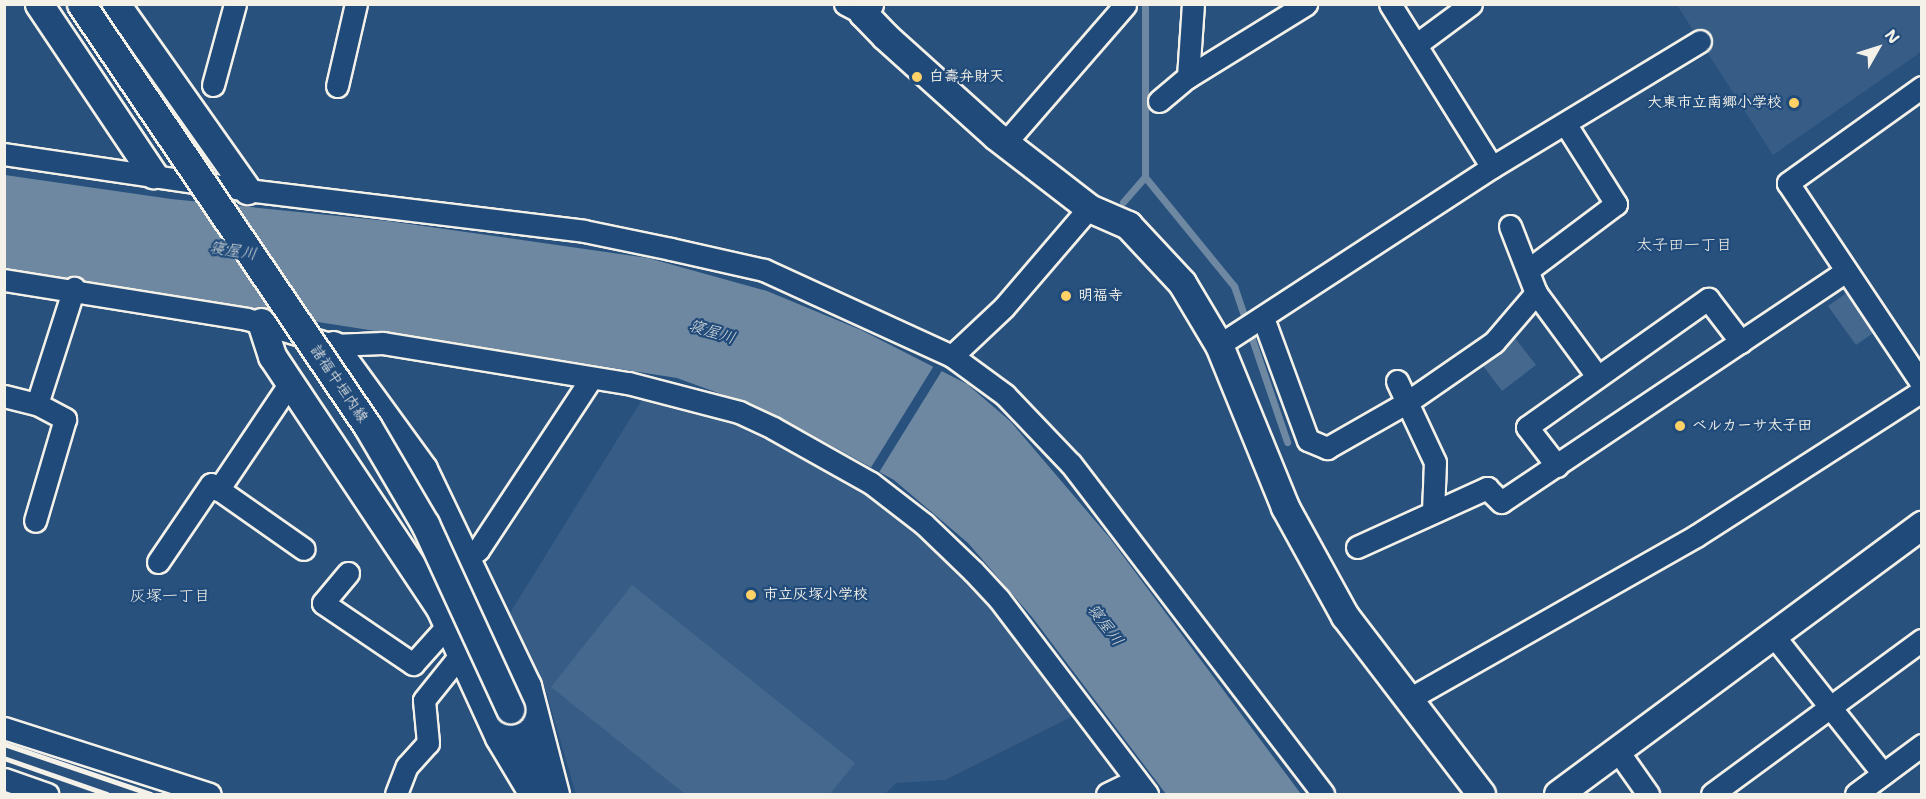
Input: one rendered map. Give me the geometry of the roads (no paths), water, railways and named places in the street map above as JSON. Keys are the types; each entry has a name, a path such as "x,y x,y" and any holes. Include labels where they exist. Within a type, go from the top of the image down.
{"street":[{"path":"39,4 153,174"},
{"name":"諸福中垣内線","path":"81,4 368,427 425,524 510,709 544,795"},
{"path":"116,4 247,190"},
{"path":"213,85 235,4"},
{"path":"337,86 356,4"},
{"path":"1188,77 1193,4"},
{"path":"1159,101 1188,77 1306,4"},
{"path":"1390,4 1492,167"},
{"path":"1417,44 1471,4"},
{"path":"1005,143 1125,5"},
{"path":"859,7 1005,143 1089,208 1128,225 1182,283 1219,345 1285,507 1345,616 1481,795"},
{"path":"1219,345 1492,167 1566,125 1700,41"},
{"path":"1922,87 1788,183 1922,384"},
{"path":"1528,270 1616,204 1566,125"},
{"path":"4,154 153,174 247,190 584,231 764,270 952,356 1005,395 1071,464 1323,795"},
{"path":"952,356 1004,307 1089,208"},
{"path":"1510,226 1536,293 1597,376"},
{"path":"1357,547 1487,488 1500,502 1846,271"},
{"path":"4,280 74,288 261,322 333,345 383,343 590,380 628,383 739,412 819,450 871,483 924,525 999,599 1141,787 1107,795"},
{"path":"37,404 74,288"},
{"path":"1254,324 1308,440 1326,448 1406,403 1494,342 1536,293"},
{"path":"1557,466 1527,427 1708,299 1741,342"},
{"path":"261,322 272,356 358,481 448,625 498,737 533,795"},
{"path":"333,345 423,469 527,686 555,795"},
{"path":"466,559 478,549 590,380"},
{"path":"1397,381 1435,462 1433,511"},
{"path":"218,490 290,383"},
{"path":"1409,699 1696,536 1922,391"},
{"path":"4,396 37,404 65,420 35,521"},
{"path":"158,562 210,484 304,549"},
{"path":"1558,795 1922,525"},
{"path":"348,573 323,603 413,664 448,625"},
{"path":"1773,635 1883,774"},
{"path":"1712,795 1922,640"},
{"path":"396,795 407,766 428,743 424,700 461,654"},
{"path":"4,728 210,795"},
{"path":"1856,795 1922,745"},
{"path":"1617,750 1648,795"},
{"path":"4,779 47,795"}],"water":[{"name":"寝屋川","path":"5,175 171,199 388,221 648,258 767,291 861,330 967,384 1010,421 1109,537 1301,794 1166,794 1032,617 968,543 894,480 805,431 751,405 677,378 5,273"}],"waterway":[{"path":"1145,4 1145,177 1234,286 1287,442"},
{"path":"1123,202 1145,177"}],"railway":[{"path":"4,744 151,794"},
{"path":"4,758 107,794"}],"place":[{"name":"白壽弁財天","path":"917,77"},
{"name":"大東市立南郷小学校","path":"1794,103"},
{"name":"明福寺","path":"1066,296"},
{"name":"ベルカーサ太子田","path":"1680,426"},
{"name":"市立灰塚小学校","path":"751,595"}],"district":[{"name":"太子田一丁目","path":"1684,245"},
{"name":"灰塚一丁目","path":"170,596"}]}
